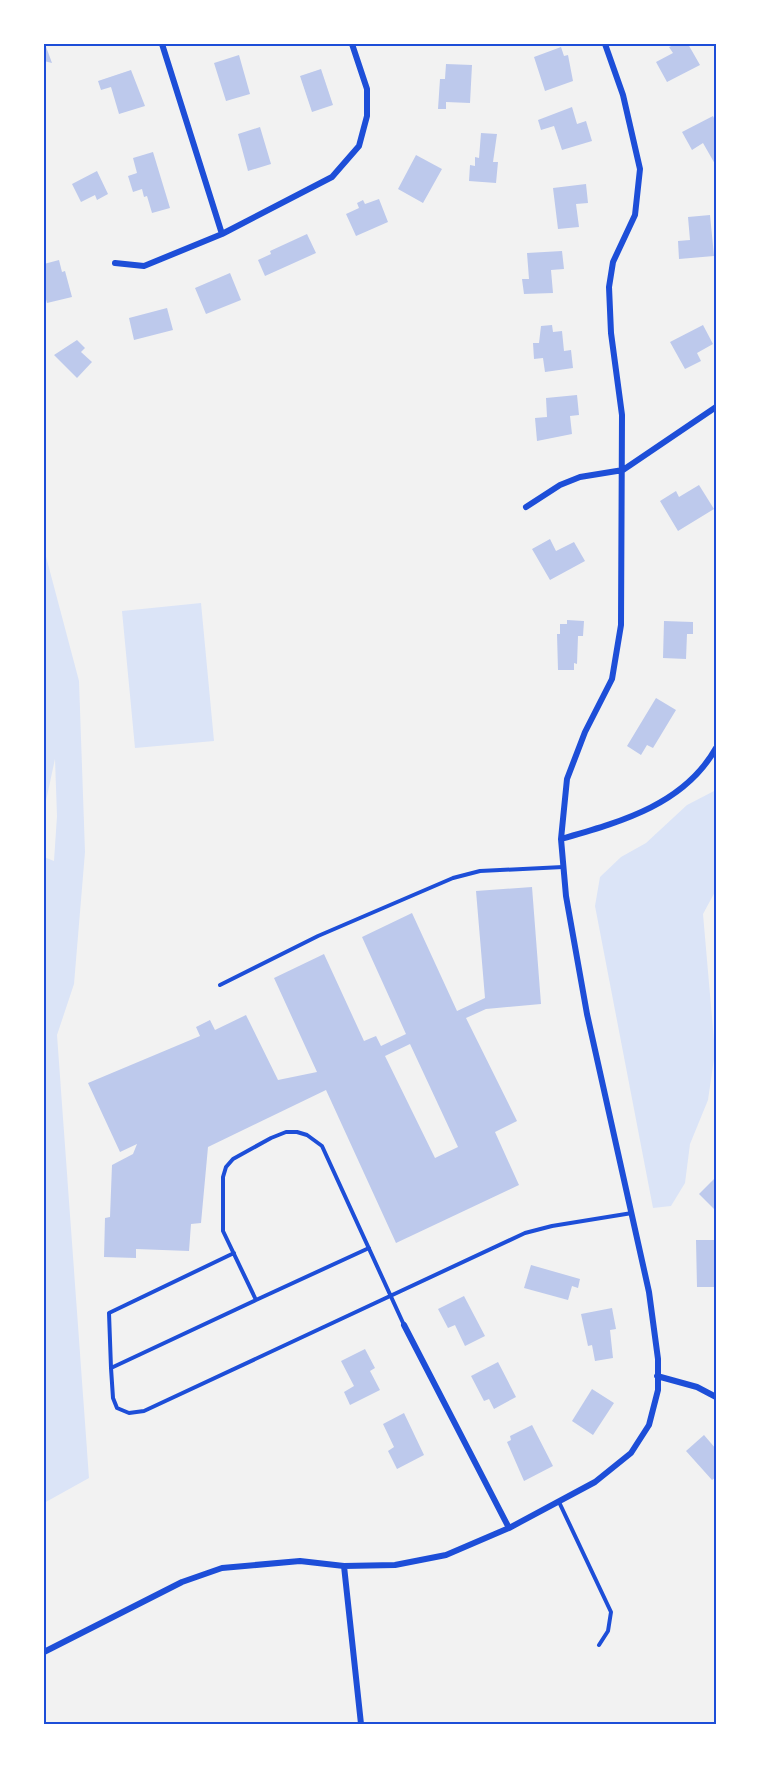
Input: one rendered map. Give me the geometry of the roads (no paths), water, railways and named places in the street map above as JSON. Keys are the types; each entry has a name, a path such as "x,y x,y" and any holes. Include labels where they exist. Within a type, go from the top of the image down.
{"street":[{"path":"162,44 222,234"},
{"path":"115,263 128,267 144,266 222,234 332,177 354,153 364,132 367,94 352,44"},
{"path":"44,1652 182,1582 222,1568 300,1562 344,1566 394,1565 446,1555 509,1528 595,1482 631,1453 649,1425 658,1390 658,1359 649,1292 587,1014 566,896 561,839 567,779 585,732 612,679 619,648 622,415 611,333 609,287 614,262 634,215 640,169 623,95 605,44"},
{"path":"526,507 560,485 580,477 623,470 717,407"},
{"path":"561,839 609,825 651,808 681,790 707,765 717,748"},
{"path":"404,1325 509,1528"},
{"path":"657,1376 697,1387 717,1397"},
{"path":"344,1566 361,1725"}],"lane":[{"path":"220,985 318,936 453,878 480,872 563,867"},
{"path":"256,1300 223,1231 221,1219 226,1167 233,1159 286,1132 307,1135 322,1146 404,1325"},
{"path":"234,1253 109,1313 113,1398 117,1408 129,1413 144,1411 525,1233 552,1226 632,1213"},
{"path":"111,1368 369,1248"},
{"path":"560,1502 611,1612 608,1632 599,1645"}]}
